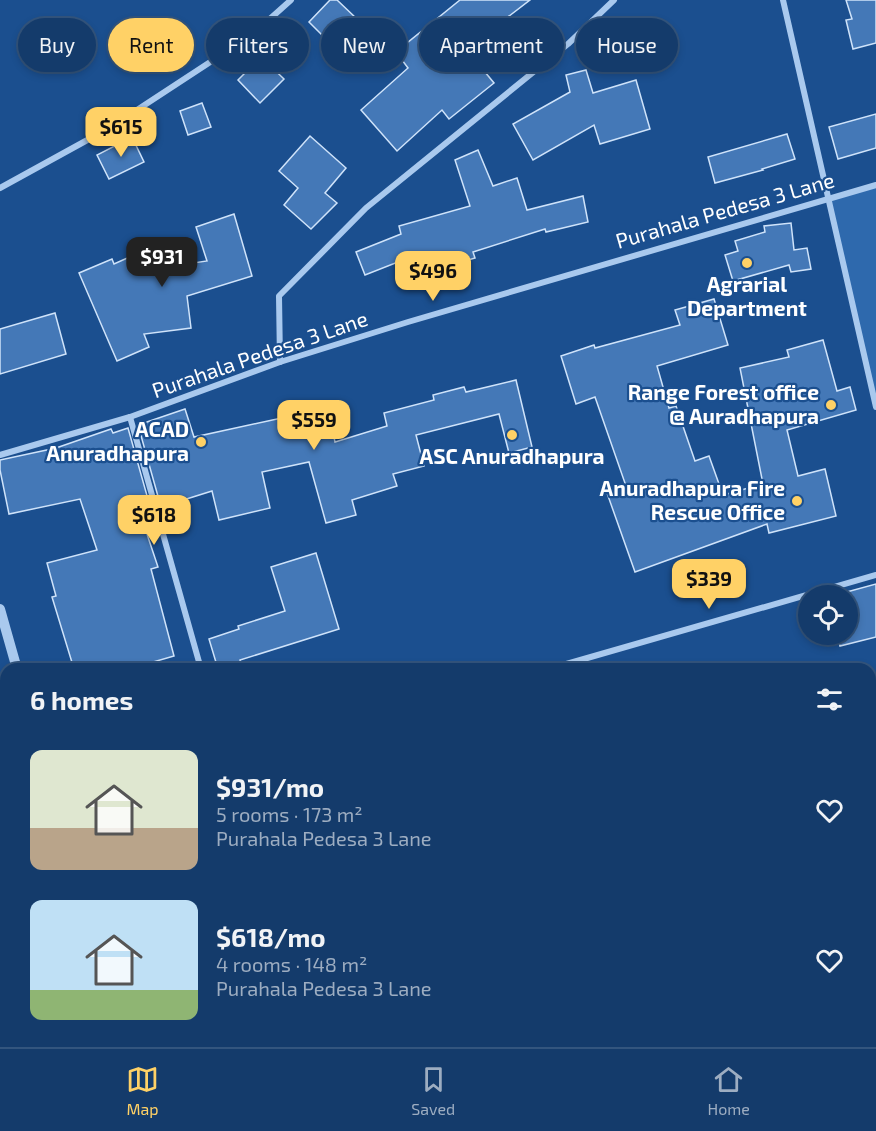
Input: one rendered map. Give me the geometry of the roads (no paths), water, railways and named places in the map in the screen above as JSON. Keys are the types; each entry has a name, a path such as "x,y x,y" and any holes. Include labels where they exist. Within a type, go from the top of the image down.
{"street":[{"path":"0,188 111,127 253,34 291,0"},
{"path":"280,362 279,296 366,208 568,45 614,0"},
{"path":"783,0 876,407"},
{"name":"Purahala Pedesa 3 Lane","path":"0,455 130,417 280,362 408,322 876,185"},
{"path":"130,417 199,663"},
{"path":"570,663 876,575"},
{"path":"0,609 15,663"}],"place":[{"name":"Agrarial Department","path":"747,263"},
{"name":"Range Forest office @ Auradhapura","path":"831,405"},
{"name":"ASC Anuradhapura","path":"512,435"},
{"name":"ACAD Anuradhapura","path":"201,442"},
{"name":"Anuradhapura Fire Rescue Office","path":"797,501"}]}
